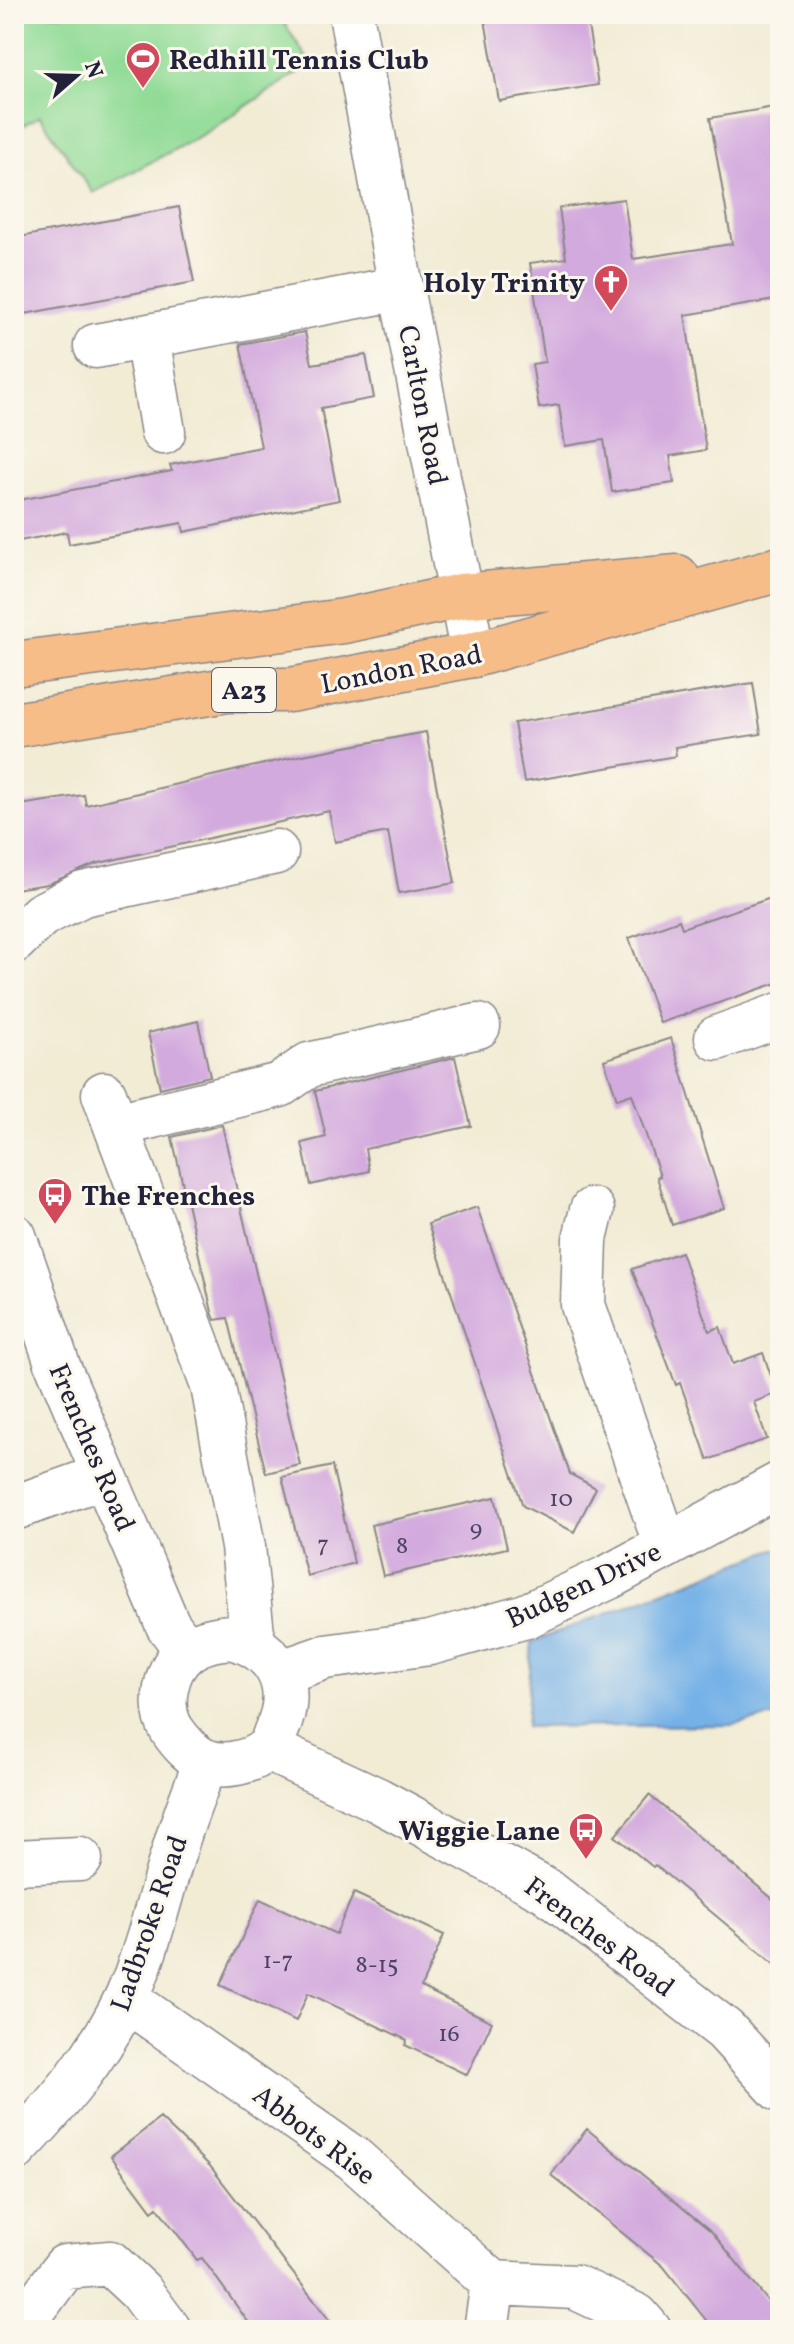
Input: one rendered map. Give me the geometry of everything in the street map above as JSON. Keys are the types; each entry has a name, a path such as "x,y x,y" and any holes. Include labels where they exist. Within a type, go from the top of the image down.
{"main road":[{"name":"London Road","path":"14,664 344,621 461,596 780,569"},
{"name":"London Road","path":"14,725 227,690 290,690 473,655 780,569"}],"street":[{"name":"Carlton Road","path":"351,14 473,655"},
{"path":"96,346 401,288"},
{"path":"147,337 163,432"},
{"path":"14,941 41,915 83,894 276,852"},
{"path":"717,1038 780,1015"},
{"path":"267,1658 232,1637 213,1639 187,1651 170,1673 165,1694 168,1724 180,1743 206,1762 227,1764 249,1760 268,1749 286,1711 267,1658 213,1386 110,1110 280,1085 309,1065 478,1026"},
{"path":"592,1210 585,1239 583,1305 666,1546"},
{"name":"Frenches Road","path":"14,1236 58,1366 168,1625 187,1651"},
{"path":"14,1508 104,1476"},
{"name":"Budgen Drive","path":"267,1658 325,1657 430,1643 526,1616 666,1546 780,1484"},
{"name":"Frenches Road","path":"268,1749 378,1800 547,1891 725,2030 780,2090"},
{"name":"Ladbroke Road","path":"14,2150 69,2090 95,2054 126,1999 206,1762"},
{"path":"14,1862 80,1859"},
{"name":"Abbots Rise","path":"126,1999 354,2159 493,2283"},
{"path":"22,2326 65,2267 110,2263 140,2291 169,2330"},
{"path":"486,2330 493,2283 575,2287 637,2316 649,2330"}],"green space":[{"name":"Redhill Tennis Club","path":"14,14 278,14 311,64 202,135 93,193 40,116 14,130"}],"water":[{"path":"780,1549 780,1716 732,1725 526,1727 532,1642"}],"building":[{"path":"484,14 586,14 598,85 499,101"},
{"name":"Holy Trinity","path":"780,106 780,299 685,315 706,450 670,456 674,483 612,492 604,440 565,446 559,405 539,408 532,364 545,362 530,263 566,258 559,208 624,199 633,259 732,244 710,118"},
{"path":"179,207 194,282 14,316 14,238"},
{"path":"305,332 312,364 366,355 374,398 321,408 339,500 184,532 182,523 69,544 67,532 14,542 14,501 172,471 170,465 261,447 240,344"},
{"path":"753,683 761,734 675,747 676,756 524,782 514,723"},
{"path":"426,732 455,883 399,893 388,832 335,842 329,811 95,864 48,884 14,889 14,806 84,795 86,805 303,755"},
{"path":"780,895 780,982 660,1023 629,938 679,920 682,928"},
{"path":"198,1021 210,1076 160,1088 148,1033"},
{"path":"671,1038 724,1208 672,1225 657,1177 660,1176 632,1094 617,1099 604,1060"},
{"path":"455,1057 471,1126 365,1149 369,1171 311,1185 302,1143 326,1137 315,1091"},
{"path":"222,1125 300,1465 266,1473 228,1318 215,1320 212,1312 172,1137"},
{"path":"477,1207 570,1474 596,1488 574,1532 523,1506 428,1224"},
{"path":"681,1252 709,1331 720,1327 733,1364 763,1353 777,1393 754,1402 767,1439 708,1460 680,1383 676,1385 632,1269"},
{"path":"332,1466 354,1563 307,1576 282,1477"},
{"path":"495,1497 507,1548 383,1576 371,1525"},
{"path":"649,1795 780,1905 780,1969 655,1865 653,1867 615,1836"},
{"path":"354,1893 444,1935 421,1987 492,2022 467,2075 405,2045 407,2040 308,1993 296,2021 220,1985 260,1899 336,1934"},
{"path":"160,2118 210,2166 337,2330 254,2330 202,2258 197,2260 157,2207 152,2211 111,2156"},
{"path":"587,2129 712,2232 780,2316 780,2330 714,2330 663,2266 551,2175"}],"place":[{"name":"Redhill Tennis Club","path":"143,90"},
{"name":"Holy Trinity","path":"611,313"},
{"name":"The Frenches","path":"55,1226"},
{"name":"Wiggie Lane","path":"586,1861"}]}
